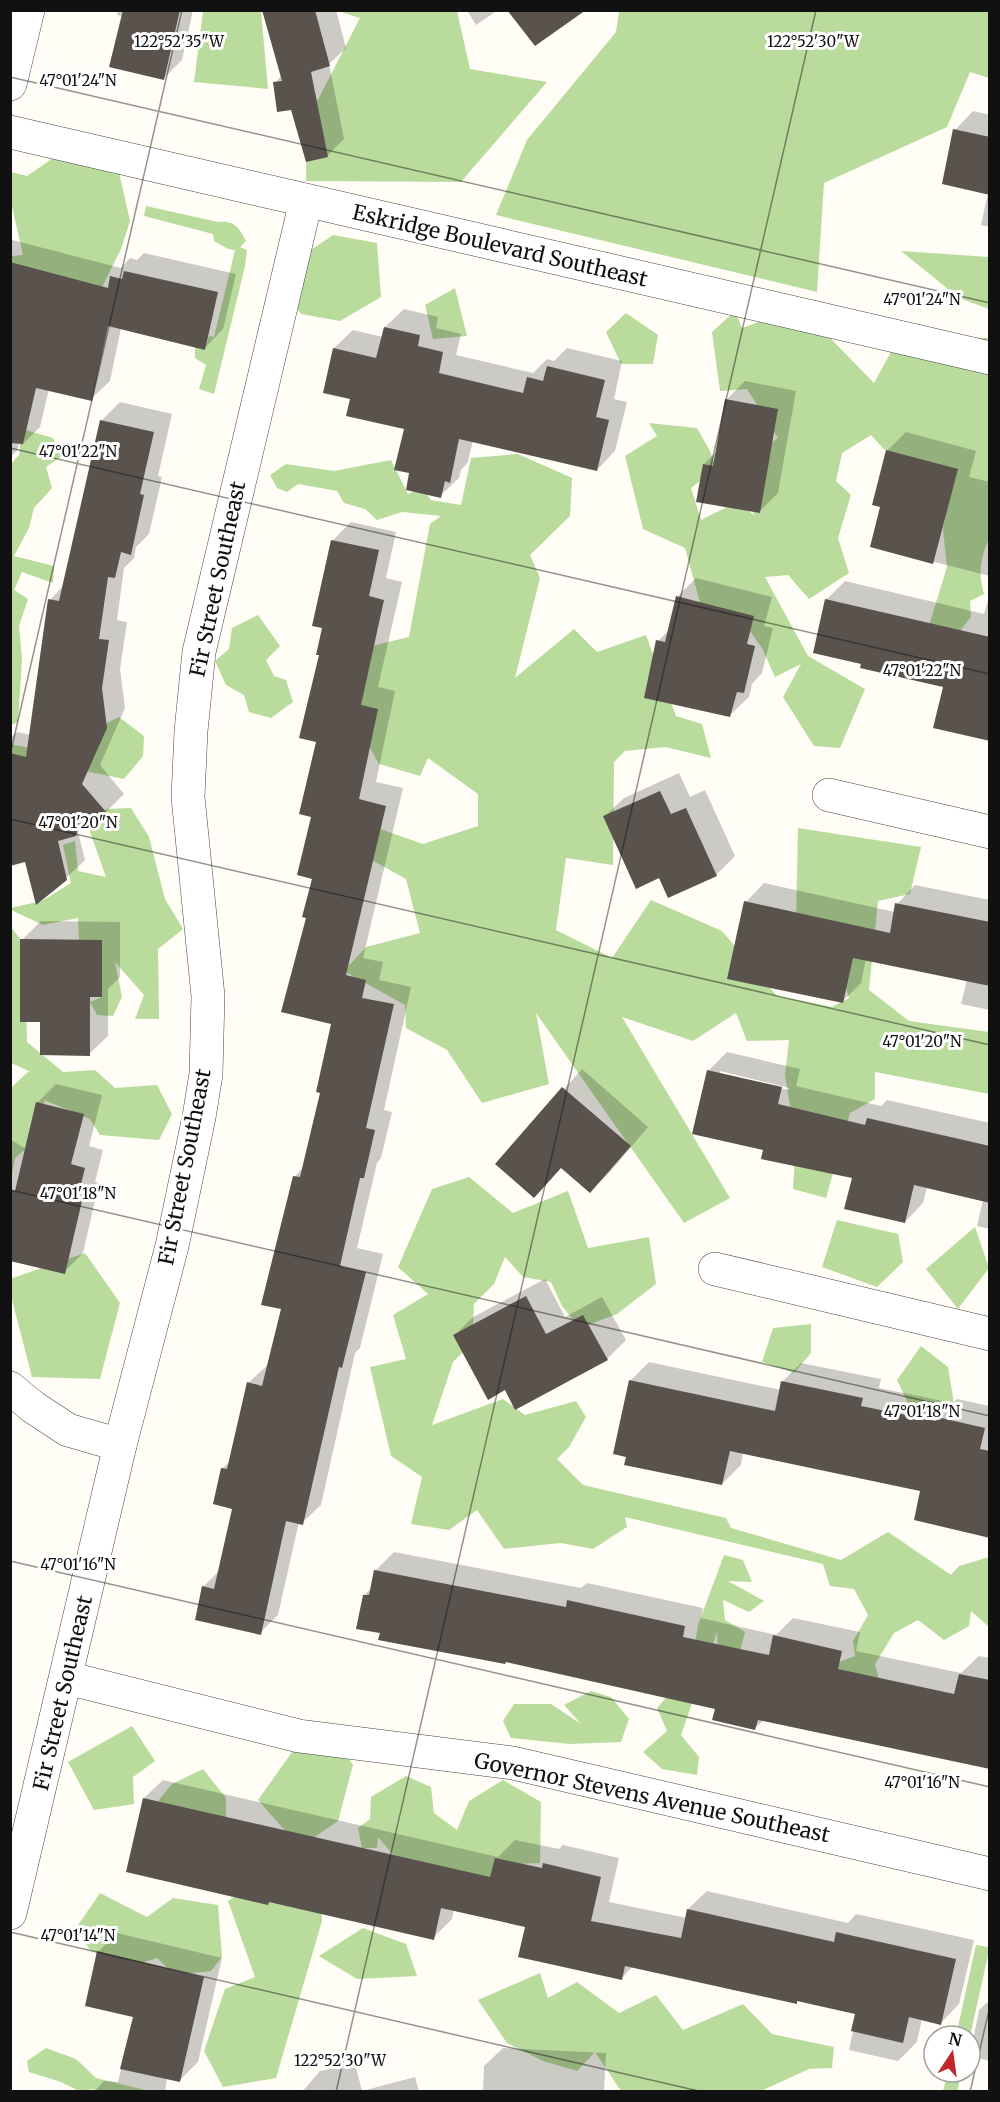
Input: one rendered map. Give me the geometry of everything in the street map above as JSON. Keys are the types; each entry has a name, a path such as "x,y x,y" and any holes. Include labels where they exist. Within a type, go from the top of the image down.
{"street":[{"path":"10,84 28,10"},
{"name":"Eskridge Boulevard Southeast","path":"10,132 990,358"},
{"name":"Fir Street Southeast","path":"10,1913 120,1445 172,1246 199,1117 206,1074 208,996 188,797 191,731 199,652 306,201"},
{"path":"829,795 990,832"},
{"path":"715,1269 990,1334"},
{"path":"10,1388 33,1407 68,1430 120,1445"},
{"name":"Governor Stevens Avenue Southeast","path":"67,1678 299,1736 513,1763 990,1874"}],"green space":[{"path":"203,11 261,11 268,89 194,82"},
{"path":"338,11 457,11 470,69 547,82 461,182 306,181 307,121 360,18"},
{"path":"619,11 989,11 989,78 970,72 947,127 824,183 817,292 496,215 527,140 616,32"},
{"path":"59,154 118,168 130,221 121,249 101,289 11,266 11,256 23,255 11,202 11,172 27,176"},
{"path":"146,206 232,223 246,241 240,247 247,250 245,266 214,394 199,389 206,365 195,358 195,347 205,350 209,336 214,337 235,250 228,249 214,241 213,234 144,216"},
{"path":"333,235 377,243 381,297 340,321 301,314 273,276"},
{"path":"901,251 989,257 989,309 959,298"},
{"path":"455,288 467,336 433,339 425,305"},
{"path":"800,307 874,383 896,343 942,337 989,338 990,537 981,565 984,594 970,601 971,617 951,642 926,635 947,567 943,530 952,472 897,463 871,435 842,453 836,481 851,495 838,538 849,573 809,599 788,575 765,577 808,656 865,689 840,748 814,746 783,697 801,664 775,677 762,648 742,620 712,617 700,602 685,548 643,529 625,456 657,436 649,423 697,428 710,451 716,469 691,488 701,520 737,502 755,516 732,474 778,438 747,389 720,391 712,332 735,311 742,328"},
{"path":"626,313 658,335 653,364 621,364 606,332"},
{"path":"22,429 53,438 62,456 46,467 52,488 34,508 29,528 14,556 54,566 53,583 22,572 14,590 28,599 19,626 22,659 18,722 11,725 10,465 19,455"},
{"path":"518,454 572,478 570,516 530,555 540,578 515,678 574,629 597,652 646,635 676,716 702,724 711,758 665,747 625,751 614,762 613,865 566,858 556,930 612,958 651,900 722,931 777,996 832,1007 849,998 840,966 796,922 798,828 921,847 910,894 878,901 869,990 909,1021 989,1032 989,1094 875,1072 875,1099 850,1113 826,1198 793,1189 796,1143 785,1075 789,1040 747,1041 736,1013 693,1041 622,1017 730,1198 684,1223 536,1013 549,1084 482,1103 447,1050 406,1028 405,1005 344,971 366,947 420,933 406,879 336,840 349,818 423,844 478,826 478,794 428,758 420,776 379,764 332,680 355,650 409,637 430,524 441,516 402,512 377,520 365,509 344,503 337,491 298,484 287,492 277,488 270,475 286,464 334,471 391,460 408,494 422,488 431,500 461,505 471,458"},
{"path":"258,615 280,646 266,660 274,676 286,680 293,702 271,718 249,712 244,695 226,685 215,661 229,649 232,628"},
{"path":"119,717 144,736 143,756 124,779 11,756 10,744 91,760 103,725"},
{"path":"131,808 149,837 165,899 183,929 158,949 159,1019 135,1019 144,995 115,962 122,997 113,1016 97,1015 90,1002 102,997 102,940 79,940 78,918 43,925 10,908 42,901 71,883 63,845 75,841 78,871 106,877 89,829 106,809"},
{"path":"11,927 34,957 26,992 27,1042 63,1072 95,1070 115,1088 157,1085 172,1114 159,1140 100,1135 90,1119 44,1100 47,1131 15,1158 11,1180 11,1088 29,1071 11,1063"},
{"path":"469,1177 513,1213 568,1191 588,1248 649,1237 656,1284 617,1314 580,1328 562,1306 551,1282 523,1277 505,1257 494,1284 474,1304 472,1343 453,1362 432,1425 503,1399 525,1415 576,1401 586,1417 569,1447 557,1459 583,1485 726,1518 731,1528 841,1560 888,1532 951,1575 959,1566 989,1557 989,1627 971,1611 969,1626 944,1640 918,1620 894,1633 875,1664 882,1691 828,1666 855,1656 853,1641 868,1615 854,1589 830,1586 823,1564 625,1517 627,1527 593,1549 561,1543 504,1549 477,1510 449,1530 411,1524 422,1477 391,1456 370,1367 406,1359 393,1315 428,1294 398,1267 432,1189"},
{"path":"837,1220 898,1234 903,1262 877,1287 822,1267"},
{"path":"975,1227 989,1268 958,1309 926,1269"},
{"path":"85,1253 120,1303 100,1379 32,1377 11,1296 10,1279"},
{"path":"811,1324 811,1353 794,1373 762,1362 773,1328"},
{"path":"921,1346 948,1367 954,1403 916,1420 897,1380"},
{"path":"724,1555 743,1560 752,1582 728,1581 764,1601 749,1612 723,1600 725,1620 745,1632 738,1659 718,1660 717,1632 681,1735 699,1757 697,1775 662,1769 643,1752 667,1731 657,1708 691,1669 698,1625"},
{"path":"591,1691 611,1697 629,1719 621,1742 570,1744 511,1738 503,1721 514,1704 551,1704 581,1724 564,1705"},
{"path":"132,1726 155,1761 133,1777 134,1804 94,1810 68,1762"},
{"path":"297,1745 339,1746 353,1765 338,1821 310,1840 289,1835 258,1800"},
{"path":"203,1769 226,1798 226,1823 196,1818 158,1801 172,1784"},
{"path":"406,1776 431,1787 434,1813 457,1830 469,1801 503,1780 541,1802 540,1863 499,1865 477,1909 395,1857 378,1837 377,1848 362,1848 358,1828 370,1819 371,1797"},
{"path":"266,1877 320,1884 322,1921 276,2078 223,2087 204,2051 225,1989 255,1977 228,1901"},
{"path":"100,1893 147,1917 173,1898 218,1905 222,1957 211,1971 175,1975 157,1958 129,1967 90,1950 76,1928"},
{"path":"363,1928 406,1944 417,1976 357,1979 319,1956"},
{"path":"976,1945 989,1947 973,2024 959,2024"},
{"path":"540,1973 548,1998 577,1982 619,2013 656,1995 683,2030 743,2004 772,2034 834,2047 832,2068 809,2069 761,2091 621,2091 595,2052 577,2071 543,2061 507,2043 478,2000"},
{"path":"46,2048 76,2059 96,2078 149,2091 103,2092 93,2089 79,2091 61,2082 29,2072 27,2061"},
{"path":"945,2084 959,2084 957,2091 943,2091"}],"building":[{"path":"123,10 180,10 164,80 109,67"},
{"path":"262,10 315,10 330,66 311,72 328,157 306,162 291,110 277,112 273,82 282,81"},
{"path":"507,10 586,10 535,46"},
{"path":"953,129 990,137 990,195 942,184"},
{"path":"10,262 108,288 110,276 122,279 124,271 218,292 205,350 108,326 92,401 36,388 23,444 10,443"},
{"path":"384,327 420,335 418,346 443,352 439,373 523,393 527,377 543,381 547,366 605,380 596,417 609,420 597,471 459,439 450,483 445,481 441,498 406,490 409,473 394,470 404,429 346,416 350,399 323,393 333,348 376,358"},
{"path":"725,399 778,409 760,513 696,502 703,464 713,466"},
{"path":"100,420 154,432 140,494 144,495 131,555 121,552 115,578 108,577 99,639 109,640 102,688 107,728 82,784 107,813 80,820 76,836 58,841 67,880 36,905 25,862 10,866 10,753 26,757 48,599 59,601"},
{"path":"886,450 958,469 933,564 870,547 880,507 872,505"},
{"path":"331,540 379,550 369,596 384,600 361,705 378,709 359,799 386,806 346,975 366,980 362,998 394,1004 366,1128 375,1130 364,1178 360,1178 340,1266 366,1272 342,1368 339,1367 303,1525 286,1521 261,1635 195,1620 202,1586 214,1589 232,1509 213,1504 221,1468 227,1469 247,1382 262,1386 281,1309 261,1305 293,1176 300,1177 320,1093 316,1092 331,1024 281,1012 306,918 302,917 312,879 297,875 311,817 299,814 316,742 299,738 319,655 316,655 322,628 312,626"},
{"path":"676,596 754,616 747,644 755,646 744,693 737,692 730,717 644,698 656,640 665,642"},
{"path":"825,599 990,637 990,741 933,728 943,687 860,668 861,664 813,653"},
{"path":"660,791 671,814 686,808 717,876 668,898 659,878 636,889 603,816"},
{"path":"744,901 890,933 895,903 990,922 990,986 853,958 843,1003 727,979"},
{"path":"20,939 102,940 102,997 90,997 90,1056 40,1055 40,1022 20,1022"},
{"path":"707,1070 782,1087 778,1104 865,1125 867,1118 990,1146 990,1203 914,1185 905,1223 844,1209 852,1178 761,1159 763,1150 692,1134"},
{"path":"562,1087 631,1146 590,1193 561,1168 534,1198 495,1164"},
{"path":"36,1102 84,1114 71,1164 85,1168 77,1200 82,1201 65,1274 10,1261 10,1189 15,1191"},
{"path":"526,1296 546,1334 583,1315 608,1360 515,1410 505,1390 488,1400 453,1335"},
{"path":"629,1380 775,1411 781,1381 863,1398 861,1406 936,1421 937,1417 985,1428 980,1449 990,1451 990,1538 914,1520 920,1491 730,1451 722,1485 624,1465 626,1457 613,1454"},
{"path":"374,1570 566,1607 567,1600 685,1626 683,1637 769,1655 773,1635 842,1651 838,1669 954,1694 959,1674 990,1680 990,1769 758,1720 755,1730 712,1720 715,1709 506,1662 505,1664 378,1640 380,1633 356,1629 363,1595 369,1595"},
{"path":"143,1798 490,1877 495,1858 542,1868 543,1863 601,1877 591,1921 681,1938 687,1909 834,1942 836,1932 956,1959 941,2024 909,2017 903,2043 851,2031 855,2014 797,2001 797,2004 625,1966 622,1980 518,1957 525,1927 441,1908 434,1940 126,1872"},
{"path":"97,1951 204,1977 180,2082 120,2069 133,2017 85,2006"}]}
